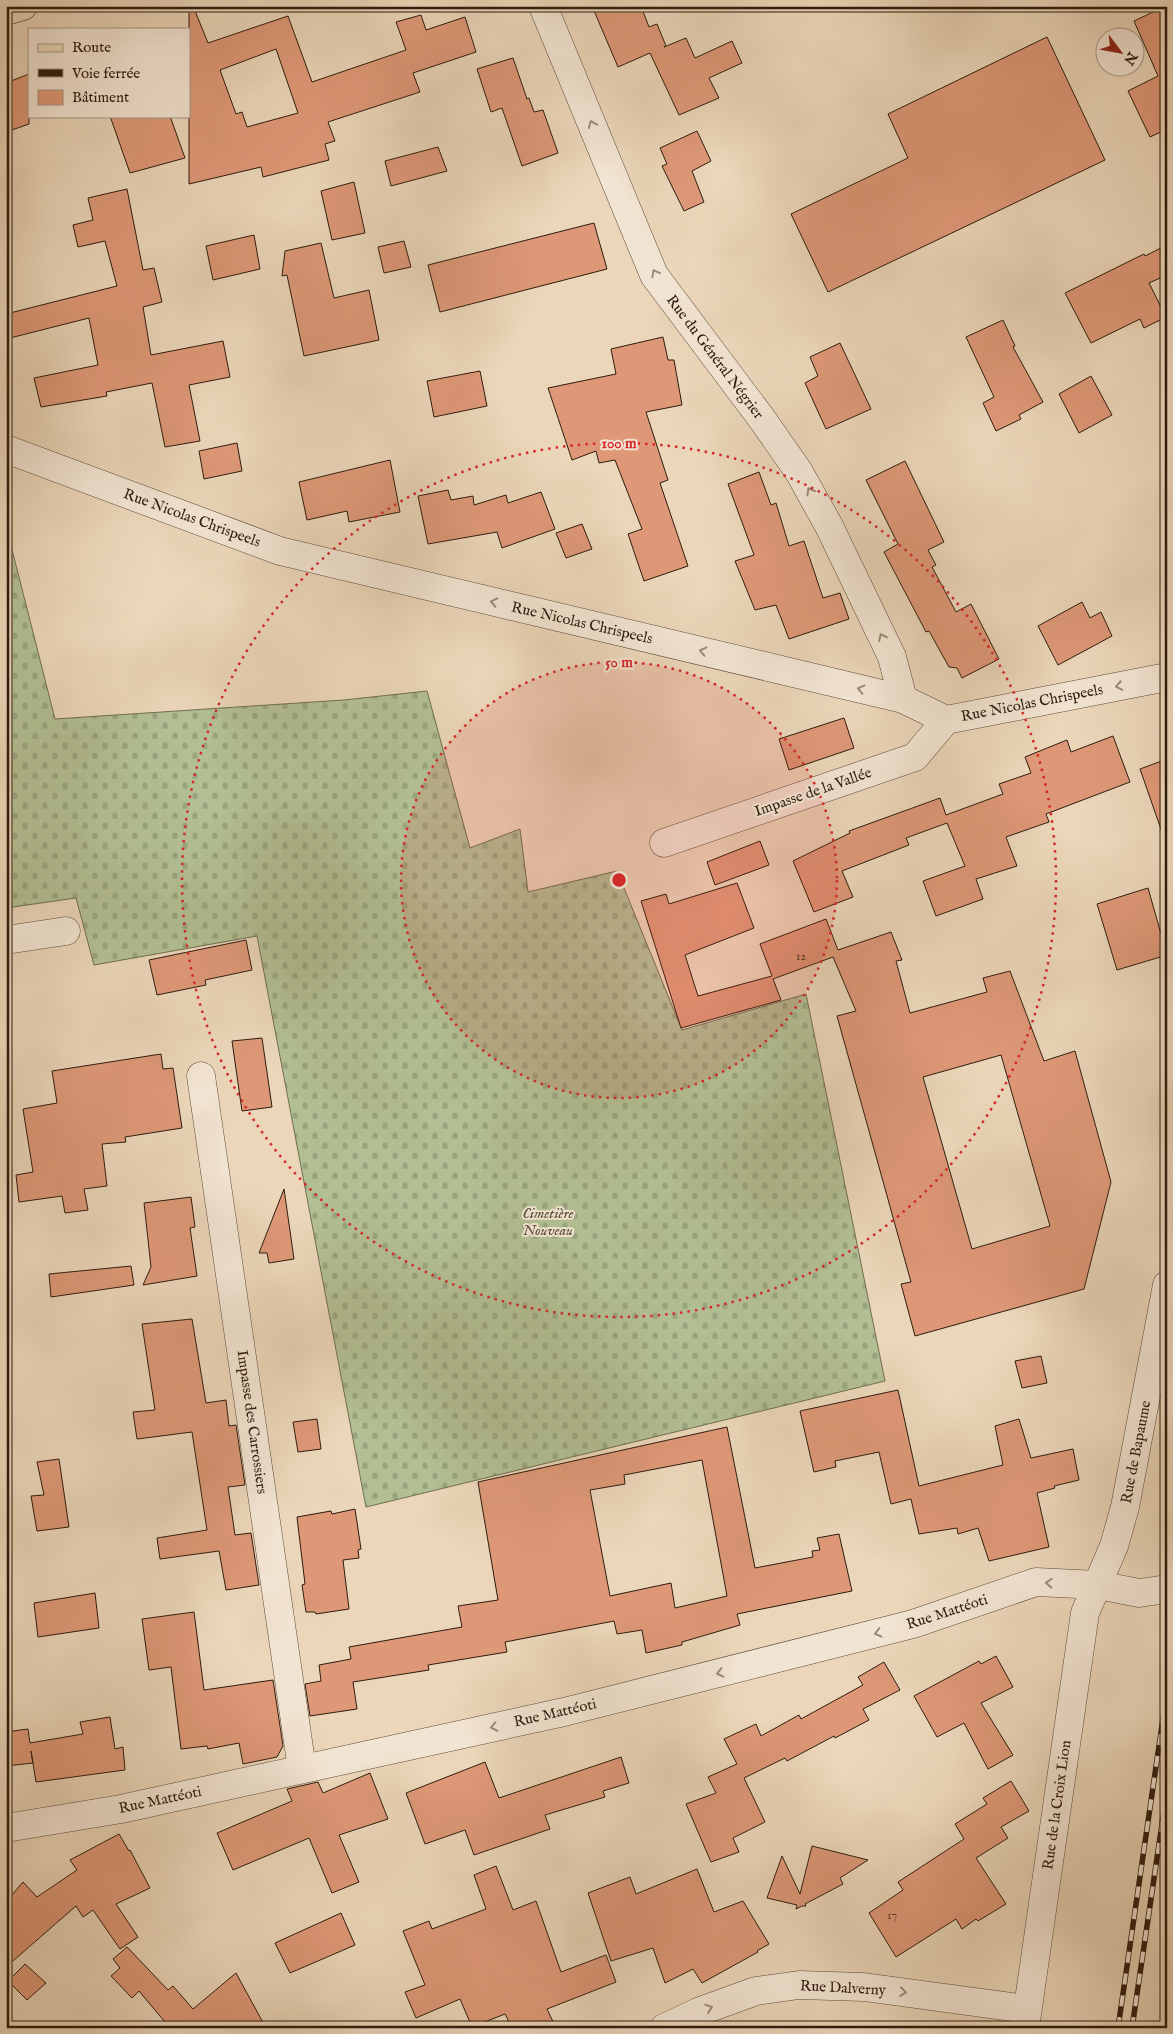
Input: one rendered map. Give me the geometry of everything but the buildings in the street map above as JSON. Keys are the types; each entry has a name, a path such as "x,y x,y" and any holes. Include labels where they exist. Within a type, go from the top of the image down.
{"main road":[{"path":"6,11 23,6"}],"street":[{"name":"Rue du Général Négrier","path":"543,6 654,275 762,419 799,472 829,526 892,657 903,699"},
{"name":"Rue Nicolas Chrispeels","path":"6,449 280,551 903,699 946,720 1167,677"},
{"name":"Impasse de la Vallée","path":"664,843 916,757 946,720"},
{"path":"6,940 66,931"},
{"name":"Impasse des Carrossiers","path":"201,1076 302,1769"},
{"name":"Rue de Bapaume","path":"1098,1585 1114,1546 1125,1506 1167,1285"},
{"name":"Rue Mattéoti","path":"6,1828 18,1828 121,1809 564,1712 913,1624 1036,1582 1098,1585 1139,1593 1167,1589"},
{"name":"Rue de la Croix Lion","path":"1026,2019 1085,1613 1098,1585"},
{"name":"Rue Dalverny","path":"664,2028 698,2012 756,1991 799,1984 864,1987 1026,2019"}],"green space":[{"name":"Cimetière Nouveau","path":"6,526 55,719 344,700 427,691 470,848 520,829 528,892 617,871 682,1030 806,994 885,1381 366,1507 257,936 94,965 76,898 6,908"}],"railway":[{"path":"1118,2028 1167,1691"},
{"path":"1132,2028 1167,1790"}]}
